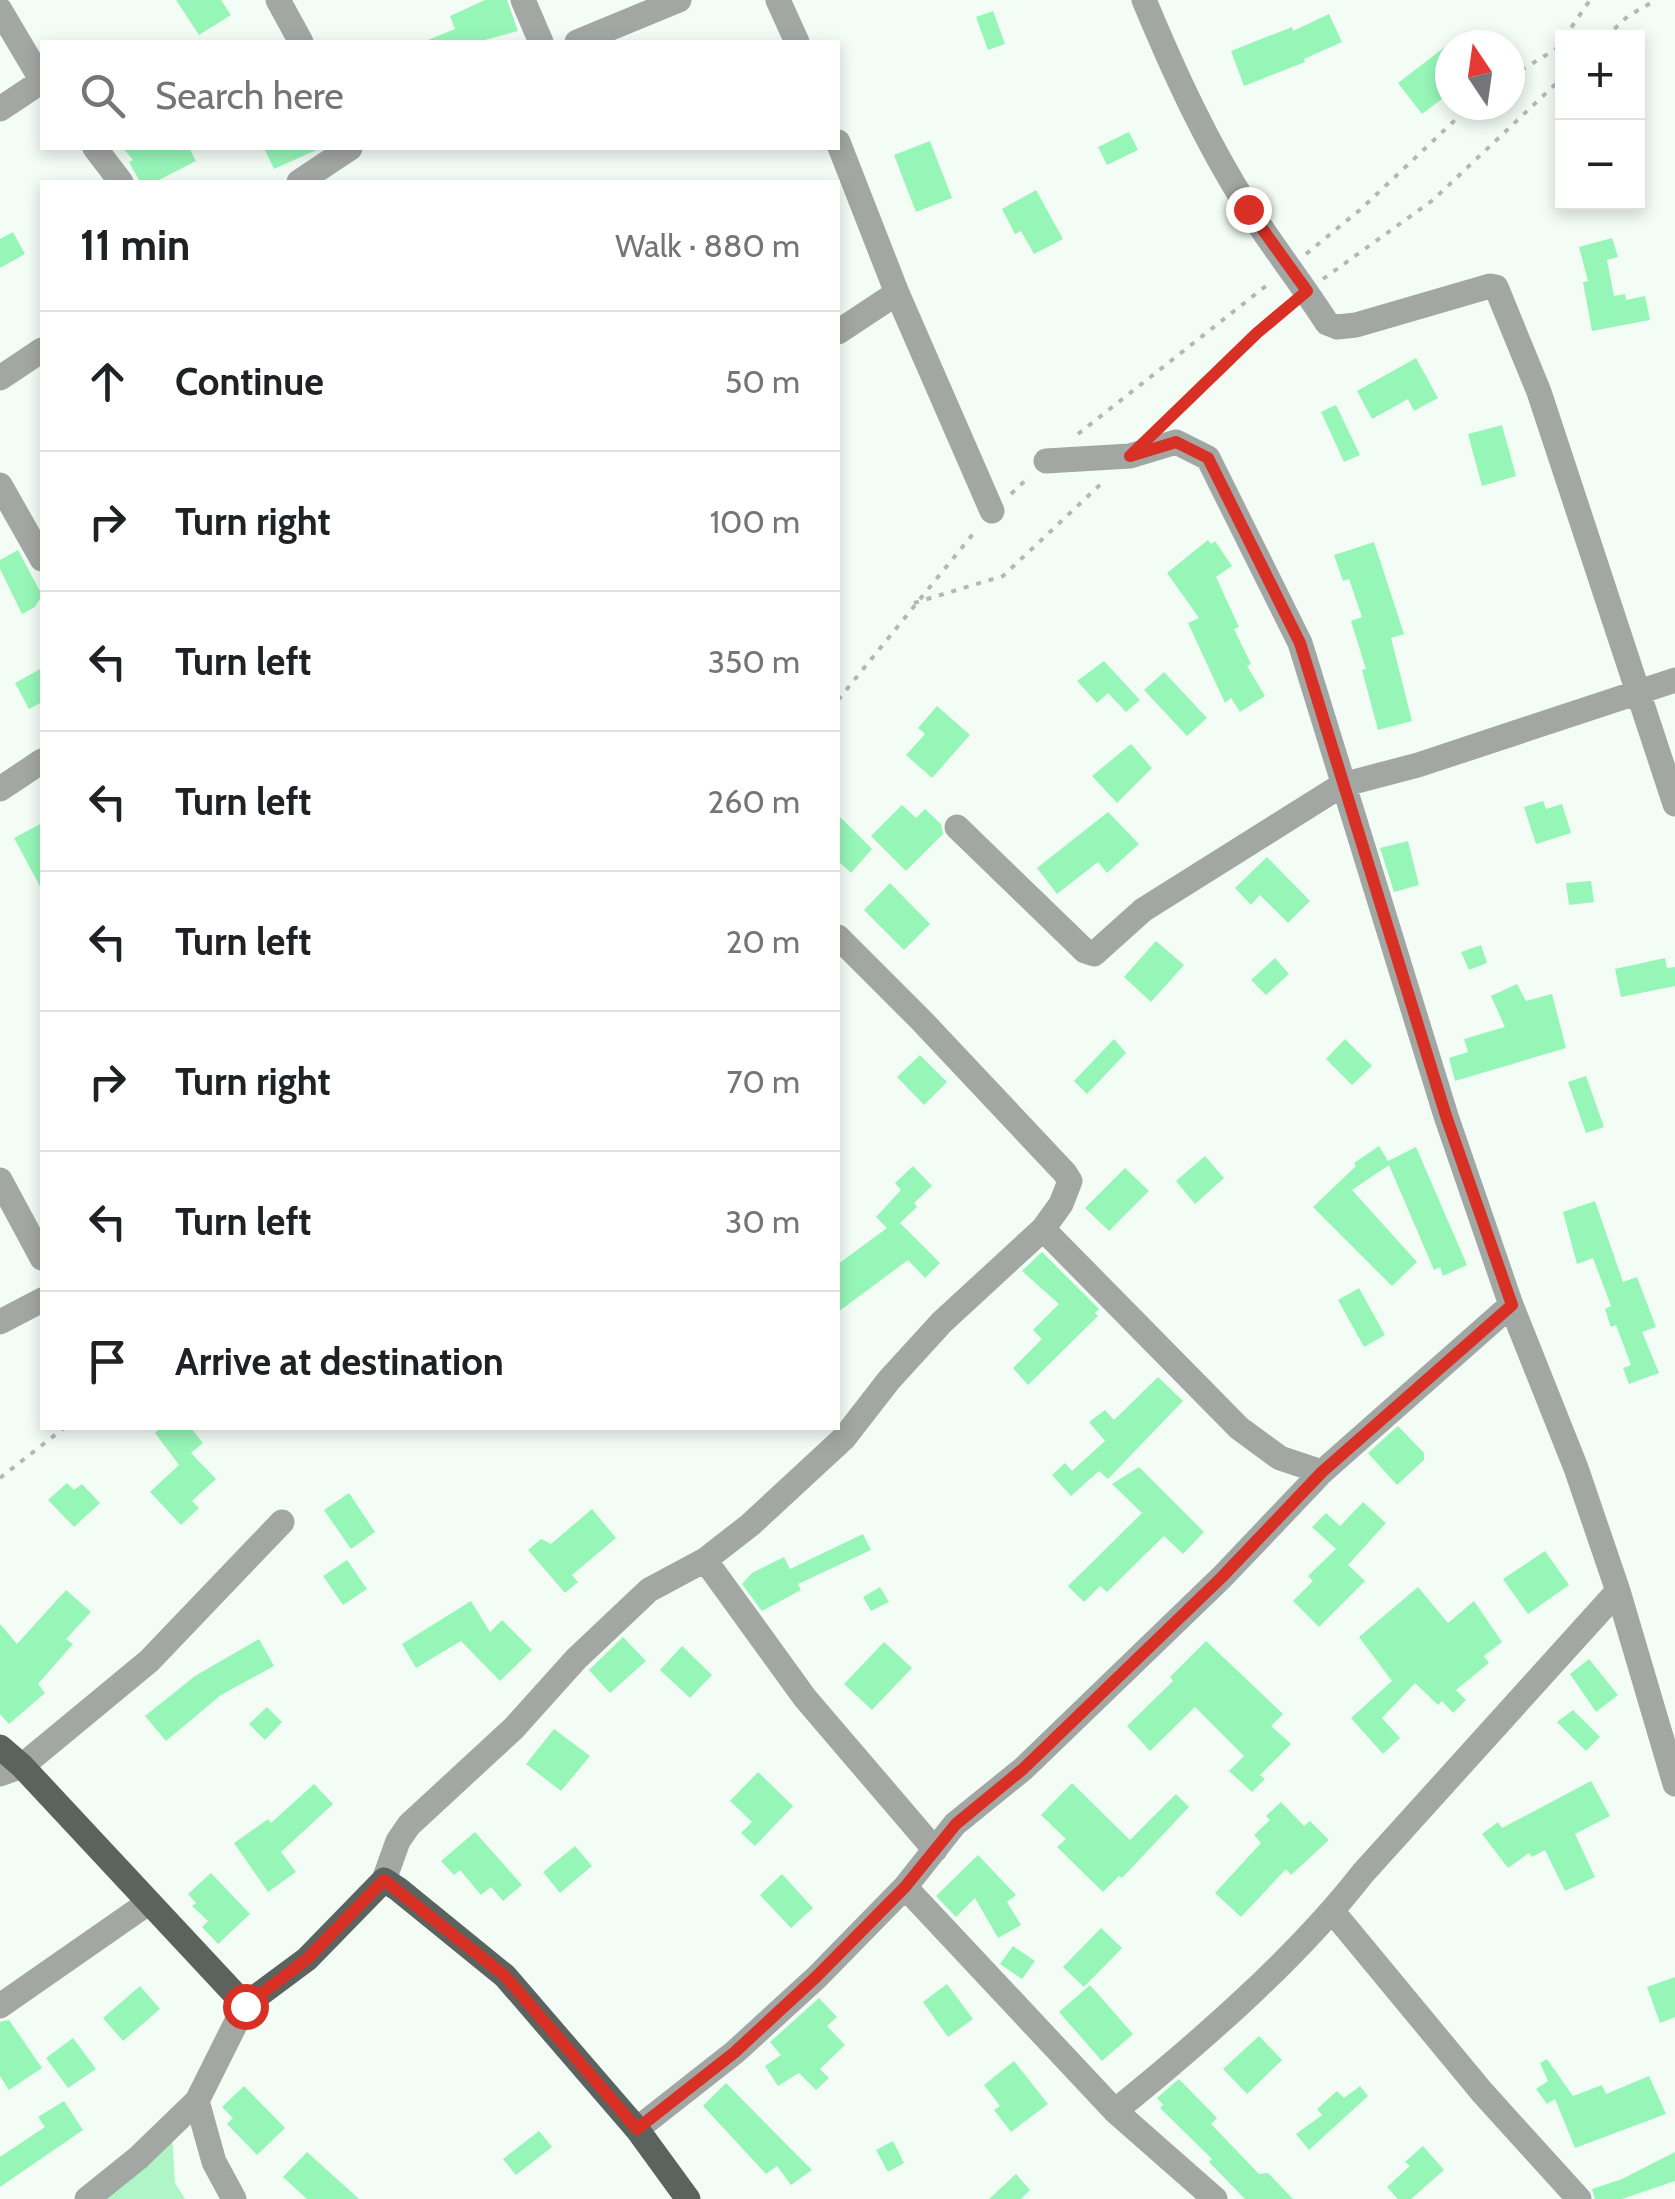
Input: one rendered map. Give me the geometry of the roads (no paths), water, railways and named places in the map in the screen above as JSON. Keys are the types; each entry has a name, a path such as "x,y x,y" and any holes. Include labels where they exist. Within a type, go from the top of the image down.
{"main road":[{"path":"0,1747 11,1770 148,1903 245,2006 307,1959 384,1880 505,1976 637,2129 688,2199"}],"street":[{"path":"278,0 300,40"},
{"path":"523,0 540,40"},
{"path":"582,40 678,0"},
{"path":"778,0 795,40"},
{"path":"1144,0 1175,75 1211,144 1248,209 1327,323 1337,327 1356,325 1496,286 1539,392 1675,804"},
{"path":"0,10 40,78"},
{"path":"0,109 40,82"},
{"path":"840,147 897,293 992,511"},
{"path":"96,150 119,180"},
{"path":"303,180 347,150"},
{"path":"840,331 897,293"},
{"path":"0,378 40,351"},
{"path":"1046,461 1130,456 1176,442 1208,458 1300,643 1446,1116 1512,1305 1576,1468 1618,1591 1675,1784"},
{"path":"0,485 40,555"},
{"path":"957,827 1085,951 1094,954 1143,910 1342,785 1418,765 1675,680"},
{"path":"0,788 40,762"},
{"path":"384,1880 398,1841 409,1826 514,1728 576,1658 650,1590 706,1560 844,1438 889,1380 942,1322 1044,1229 1068,1190 1070,1181 1065,1173 840,940"},
{"path":"0,1180 40,1254"},
{"path":"1044,1229 1239,1428 1280,1458 1322,1472"},
{"path":"0,1322 40,1301"},
{"path":"637,2129 735,2052 816,1977 905,1887 956,1824 1023,1769 1222,1577 1322,1472 1512,1305"},
{"path":"11,1770 149,1661 282,1522"},
{"path":"706,1560 805,1698 935,1850"},
{"path":"1115,2111 1178,2059 1332,1912 1618,1591"},
{"path":"905,1887 1115,2111 1215,2199"},
{"path":"0,2006 148,1903"},
{"path":"1332,1912 1482,2092 1579,2199"},
{"path":"87,2199 138,2158 197,2100 245,2006"},
{"path":"197,2100 214,2162 234,2199"}]}
